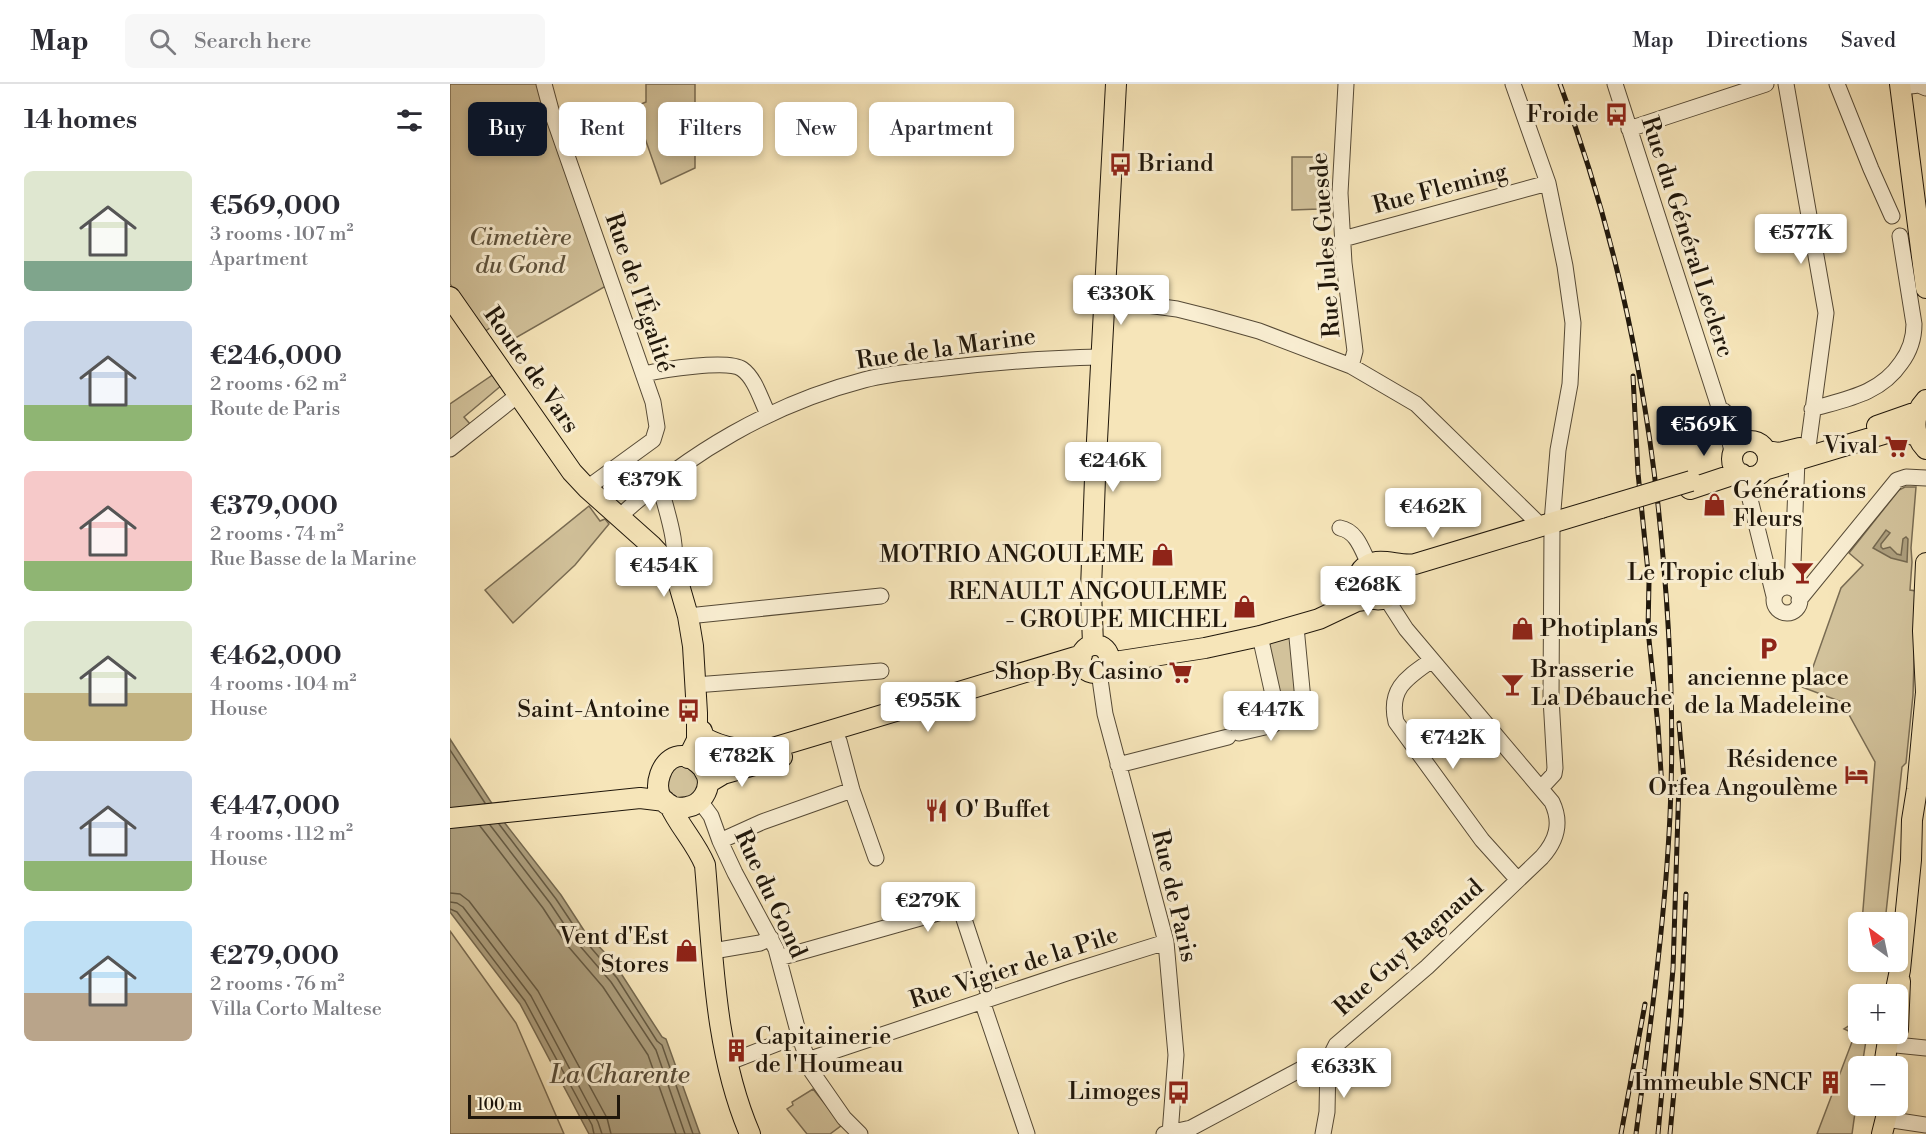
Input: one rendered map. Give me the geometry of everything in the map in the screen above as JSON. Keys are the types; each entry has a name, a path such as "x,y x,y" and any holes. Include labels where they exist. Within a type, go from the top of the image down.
{"main road":[{"path":"1095,659 1091,582 1116,84"},
{"path":"1914,86 1923,180 1926,288"},
{"path":"1923,180 1922,203 1926,226"},
{"name":"Route de Vars","path":"450,297 572,472 587,489 652,546 671,570 679,585 688,616 693,646 698,713 705,749 700,769"},
{"path":"1802,453 1922,406"},
{"path":"1922,406 1915,426 1922,442"},
{"path":"700,769 1095,659 1250,630 1311,613 1331,606 1344,598 1370,568 1410,565 1735,474 1738,467 1738,446 1760,454 1802,453 1887,433 1903,432 1922,442"},
{"path":"1738,467 1757,475 1760,454"},
{"path":"680,803 658,789 657,782 667,762 681,757 700,769 723,774 839,741 1095,659 1205,648 1296,627 1327,616 1357,601 1384,595 1413,575 1490,544"},
{"path":"1906,912 1912,820 1923,803 1920,754 1926,692 1923,631 1926,563"},
{"path":"1370,568 1358,583 1362,593 1384,595"},
{"path":"1370,568 1392,570 1396,582 1384,595"},
{"name":"Route de Vars","path":"698,713 697,740 700,769"},
{"path":"703,737 734,750 765,750"},
{"path":"1920,754 1926,784"},
{"path":"450,810 639,792 680,803 704,796 700,769"},
{"path":"450,818 639,792 657,782"},
{"path":"680,803 683,830 705,865 720,1024 727,1063 740,1109 750,1134"}],"street":[{"name":"Rue de l'Égalité","path":"544,84 551,110 644,374 653,402 657,427 653,440 587,489"},
{"name":"Rue Jules Guesde","path":"1346,84 1340,193 1355,351 1351,366"},
{"path":"1513,84 1548,183 1573,323 1570,384 1543,527 1551,573 1552,736 1556,768 1554,774 1541,788"},
{"name":"Rue du Général Leclerc","path":"1615,84 1752,509 1774,596"},
{"path":"1629,129 1766,84"},
{"path":"1786,84 1826,313 1812,409 1802,453 1795,594 1794,610 1786,612 1776,607 1774,596 1783,587 1795,594"},
{"path":"1837,84 1870,169 1892,216"},
{"name":"Rue Fleming","path":"1343,238 1548,183"},
{"path":"1812,409 1866,393 1885,382 1907,355 1920,324 1900,236"},
{"path":"1104,307 1147,305 1177,309 1259,331 1351,366 1416,404 1543,527"},
{"name":"Rue de la Marine","path":"619,518 659,482 736,432 768,414 834,389 888,375 1039,358 1101,348"},
{"path":"644,374 670,368 736,366 749,376 768,414"},
{"path":"450,449 518,395"},
{"path":"1717,403 1760,454"},
{"path":"1795,594 1897,480 1906,477 1926,478"},
{"path":"659,482 675,549 674,565 671,570"},
{"path":"1690,485 1732,483 1740,489 1752,509"},
{"path":"1340,528 1354,536 1370,568"},
{"name":"Rue Guy Ragnaud","path":"1328,1061 1332,1051 1343,1037 1426,967 1550,849 1558,829 1556,809 1541,788 1400,621 1384,595"},
{"path":"688,616 881,596"},
{"path":"1118,765 1274,725 1283,716 1296,714 1303,706 1296,627"},
{"path":"1260,636 1275,702 1283,716"},
{"name":"Rue de Paris","path":"1095,659 1105,714 1166,942 1176,1055 1168,1133"},
{"path":"1432,660 1398,688 1393,704 1396,722 1482,840 1518,880"},
{"path":"695,686 881,671"},
{"path":"839,741 852,789 876,858"},
{"path":"720,841 762,822 852,789"},
{"name":"Rue du Gond","path":"680,803 711,816 735,873 771,938 779,958 812,1072 844,1118 860,1134"},
{"path":"779,958 952,909 959,911 963,916 1027,1134"},
{"path":"713,951 760,943 771,938"},
{"name":"Rue Vigier de la Pile","path":"807,1060 1166,942"},
{"path":"727,1063 800,1035"},
{"path":"1908,1042 1926,1048"},
{"path":"1168,1133 1191,1128 1305,1067 1328,1061 1323,1134"},
{"path":"1883,1120 1926,1125"}],"green space":[{"name":"Cimetière du Gond","path":"450,84 537,84 543,102 468,102 468,156 547,156 547,113 559,148 559,156 562,156 606,286 512,340 500,321 484,332 450,284"},
{"path":"646,84 695,84 695,102 658,102 658,156 695,156 695,168 661,184 646,141"},
{"path":"1292,157 1318,157 1319,209 1292,210"},
{"path":"494,374 502,385 464,417 470,424 450,441 450,404"},
{"path":"1905,487 1916,487 1910,590 1916,591 1913,695 1906,763 1902,767 1886,912 1863,912 1875,762 1842,702 1802,687 1808,666 1813,667 1841,588 1863,565 1849,553 1899,490"},
{"path":"589,506 600,521 605,519 609,524 575,565 513,623 485,590"},
{"path":"1292,632 1297,707 1282,708 1265,639"},
{"path":"681,763 701,779 693,798 671,799 662,780"},
{"path":"450,931 516,1023 564,1134 450,1134"},
{"path":"1851,1044 1865,1044 1864,1056 1848,1056 1848,1116 1855,1116 1852,1134 1817,1134"},
{"path":"813,1089 842,1125 830,1134 807,1134 787,1109 793,1105 792,1102"}],"water":[{"path":"1886,530 1890,533 1881,547 1883,549 1890,547 1901,555 1903,539 1906,537 1908,539 1907,562 1891,558 1873,548"},
{"name":"La Charente","path":"450,739 504,822 561,895 585,932 608,956 662,1037 666,1039 700,1134 589,1134 520,1004 450,912"}],"railway":[{"path":"1560,84 1595,187 1622,291 1651,451 1665,582 1671,698 1668,855 1652,1015 1636,1134"},
{"path":"1633,376 1638,473 1649,582 1648,630 1662,788"},
{"path":"1679,723 1685,792"},
{"path":"1658,1134 1673,969 1679,782"},
{"path":"1670,1134 1681,1016 1686,894"},
{"path":"1621,1134 1645,1004"}],"place":[{"name":"Froide","path":"1617,115"},
{"name":"Briand","path":"1120,164"},
{"name":"Vival","path":"1896,446"},
{"name":"Générations Fleurs","path":"1715,505"},
{"name":"MOTRIO ANGOULEME","path":"1162,555"},
{"name":"Le Tropic club","path":"1803,573"},
{"name":"RENAULT ANGOULEME - GROUPE MICHEL","path":"1245,606"},
{"name":"Photiplans","path":"1522,629"},
{"name":"ancienne place de la Madeleine","path":"1768,648"},
{"name":"Shop By Casino","path":"1181,672"},
{"name":"Brasserie La Débauche","path":"1513,684"},
{"name":"Saint-Antoine","path":"688,710"},
{"name":"Résidence Orfea Angoulème","path":"1856,774"},
{"name":"O' Buffet","path":"937,810"},
{"name":"Vent d'Est Stores","path":"687,951"},
{"name":"Capitainerie de l'Houmeau","path":"737,1051"},
{"name":"Immeuble SNCF","path":"1830,1083"},
{"name":"Limoges","path":"1179,1092"}]}
